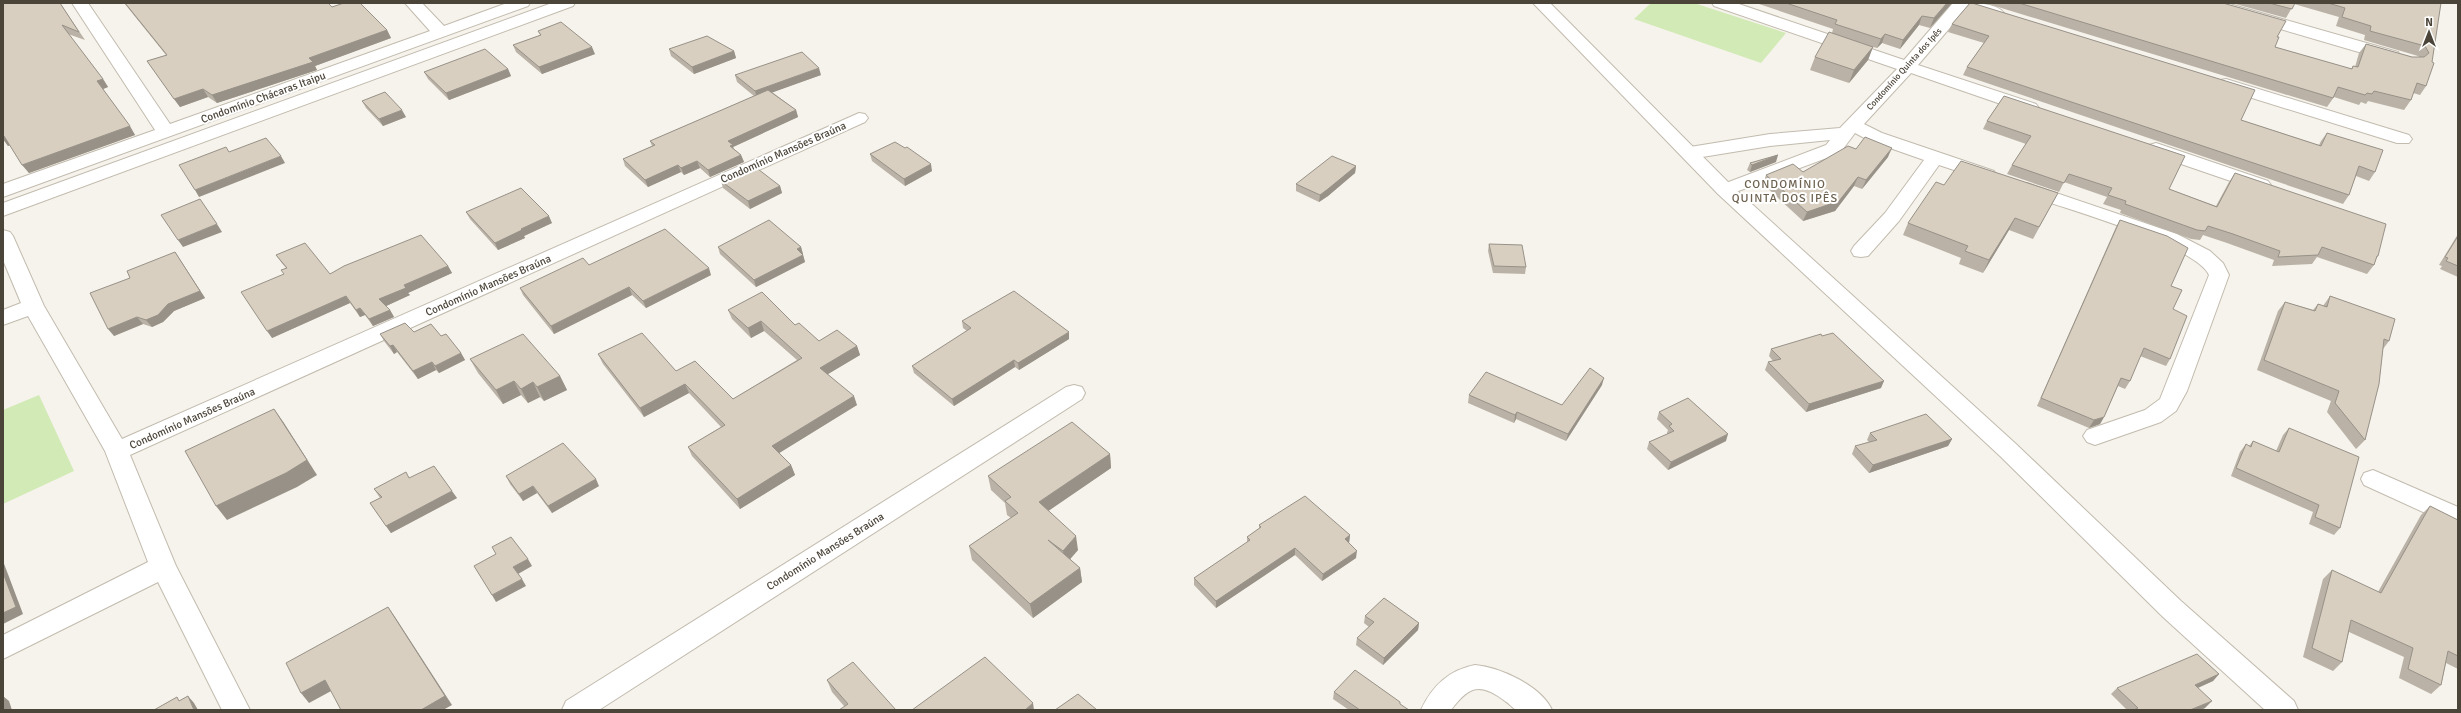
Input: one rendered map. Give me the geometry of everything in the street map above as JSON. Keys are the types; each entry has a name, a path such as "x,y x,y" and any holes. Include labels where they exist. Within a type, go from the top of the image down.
{"street":[{"path":"80,3 166,132"},
{"path":"413,3 441,32"},
{"name":"Condomínio Chácaras Itaipu","path":"3,191 522,3"},
{"path":"3,210 567,3"},
{"path":"1541,3 1725,190 2008,450 2172,609 2283,710"},
{"path":"1720,3 2050,114"},
{"path":"1962,3 2008,17"},
{"name":"Condomínio Quinta dos Ipês","path":"1725,190 1834,149 1849,129 1885,93 1962,3"},
{"path":"2208,3 2405,59"},
{"path":"2213,80 2403,139"},
{"name":"Condomínio Mansões Braúna","path":"117,451 859,118"},
{"path":"1690,153 1849,129 2170,238 2203,256 2216,268 2219,275 2176,391 2168,405 2153,416 2095,436"},
{"path":"2140,144 2275,189"},
{"path":"1861,251 1892,217 1935,157"},
{"name":"Condomínio Mansões Braúna","path":"3,236 34,306 117,451 163,567 236,710"},
{"path":"3,318 34,306"},
{"name":"Condomínio Mansões Braúna","path":"576,710 1074,393"},
{"path":"2374,479 2458,518"},
{"path":"3,648 163,567"},
{"path":"1435,710 1458,683 1464,679 1476,677 1491,679 1513,691 1538,710"}],"green space":[{"path":"1651,3 1694,3 1786,33 1761,63 1634,19"},
{"path":"39,395 74,471 3,504 3,410"}],"building":[{"path":"3,3 60,3 79,32 62,25 103,79 97,81 130,126 22,165 4,136 3,137"},
{"path":"125,3 328,3 332,7 344,3 360,3 387,30 309,58 313,62 212,95 203,89 174,99 147,61 167,55"},
{"path":"1786,3 1947,3 1934,18 1922,16 1903,40 1885,34 1881,39 1835,24 1837,20"},
{"path":"1970,3 2255,90 2241,120 2321,146 2327,133 2383,150 2375,172 2359,166 2349,195 1967,67 1989,36 1952,24"},
{"path":"2019,3 2223,3 2286,21 2277,37 2279,37 2275,47 2352,69 2353,66 2358,67 2366,44 2412,57 2424,57 2429,53 2425,46 2370,31 2371,26 2342,17 2345,8 2328,3 2441,3 2432,62 2434,63 2426,86 2417,83 2411,100 2374,91 2372,94 2367,93 2365,95 2338,87 2333,98"},
{"path":"2269,3 2295,3 2292,9"},
{"path":"561,22 592,47 539,67 513,45 541,35 538,31"},
{"path":"1829,32 1873,47 1854,70 1815,57"},
{"path":"707,36 734,51 692,67 669,49"},
{"path":"485,49 508,69 446,93 424,72"},
{"path":"802,52 819,68 755,91 735,75"},
{"path":"768,90 796,110 728,141 733,145 730,146 741,155 708,170 697,161 681,168 678,165 645,180 623,159 655,145 650,141"},
{"path":"385,92 402,110 379,119 362,101"},
{"path":"2004,96 2185,156 2169,189 2217,207 2235,173 2386,224 2378,256 2374,265 2322,247 2318,255 2278,257 2280,251 2233,234 2208,226 2205,231 2197,230 2125,204 2126,201 2108,195 2112,188 2069,174 2064,183 2012,165 2031,136 1987,121"},
{"path":"1865,137 1892,148 1866,180 1858,177 1839,201 1807,212 1766,175 1793,164 1803,172 1848,146 1856,149"},
{"path":"266,138 281,156 195,190 179,165 226,147 229,152"},
{"path":"895,142 905,148 907,147 931,164 904,179 870,154"},
{"path":"1778,155 1752,165 1750,163"},
{"path":"1332,156 1356,166 1320,195 1296,184"},
{"path":"1961,161 2058,193 2039,227 2015,218 1989,260 1965,251 1968,246 1908,223 1936,182 1944,185"},
{"path":"754,166 780,186 748,201 721,181"},
{"path":"521,188 549,216 495,243 466,212"},
{"path":"200,199 217,224 178,240 161,215"},
{"path":"769,220 801,247 797,249 803,255 754,280 718,247"},
{"path":"2120,220 2167,236 2188,248 2171,286 2182,290 2173,309 2187,316 2170,359 2144,348 2130,381 2121,378 2104,417 2094,420 2041,398"},
{"path":"665,229 709,268 643,301 629,287 551,326 520,288 583,258 589,265"},
{"path":"421,235 448,266 404,285 406,288 379,299 390,310 369,319 360,308 356,310 346,296 267,331 241,292 284,274 281,270 287,268 276,255 305,243 330,274 344,266"},
{"path":"2458,236 2458,266 2446,261 2448,258 2445,257"},
{"path":"1489,244 1522,245 1526,267 1494,266"},
{"path":"175,252 200,291 168,304 158,315 146,320 137,317 108,329 90,293 130,278 127,271"},
{"path":"1014,291 1069,332 1018,363 1014,360 952,399 912,366 971,328 962,321"},
{"path":"762,292 795,325 799,323 819,341 837,330 857,346 820,368 854,396 772,446 791,465 737,499 688,447 725,425 685,384 640,408 598,354 642,333 676,371 695,361 733,399 802,358 761,321 748,328 728,310"},
{"path":"2330,296 2395,319 2389,341 2384,339 2379,384 2365,440 2335,403 2339,391 2264,360 2285,302 2315,311 2318,304 2327,307"},
{"path":"405,323 414,332 431,324 441,336 446,334 461,353 435,366 432,362 413,371 393,345 390,346 380,334"},
{"path":"1833,333 1884,381 1809,404 1768,362 1781,359 1771,349 1821,334 1822,336"},
{"path":"523,334 560,376 537,387 533,382 521,389 514,381 496,390 470,359"},
{"path":"1590,368 1604,378 1568,434 1517,412 1515,415 1469,395 1486,372 1562,405"},
{"path":"1688,398 1728,434 1671,462 1649,442 1674,431 1669,426 1672,424 1659,412"},
{"path":"274,409 307,460 286,473 216,506 185,451"},
{"path":"1926,414 1952,439 1873,465 1855,446 1877,440 1870,433"},
{"path":"1072,422 1110,454 1039,502 1076,536 1063,551 1048,540 1080,568 1030,604 969,546 1018,513 1005,501 1011,497 988,476"},
{"path":"2289,428 2359,457 2340,528 2315,517 2319,505 2236,468 2246,444 2251,447 2253,441 2279,452"},
{"path":"563,443 596,479 548,506 533,486 519,494 506,476"},
{"path":"434,466 452,491 386,526 370,503 382,497 374,489 406,472 409,478"},
{"path":"1305,496 1350,535 1345,539 1357,551 1323,574 1295,548 1216,601 1194,578 1250,540 1247,537 1261,527 1259,525"},
{"path":"2430,506 2458,520 2458,656 2448,651 2441,685 2408,669 2413,648 2351,620 2342,662 2312,648 2332,570 2381,593"},
{"path":"511,537 528,559 513,567 522,579 492,595 474,566 496,554 492,547"},
{"path":"3,573 16,607 3,613"},
{"path":"1384,598 1419,623 1384,658 1357,638 1374,622 1365,616"},
{"path":"388,607 445,696 421,710 341,710 325,680 301,693 286,663"},
{"path":"2197,654 2219,674 2195,685 2212,701 2190,710 2134,710 2138,708 2117,688"},
{"path":"985,657 1033,703 1025,710 912,710"},
{"path":"853,662 896,710 839,710 848,704 827,680"},
{"path":"1355,670 1409,710 1360,710 1334,692"},
{"path":"1078,694 1097,710 1055,710"},
{"path":"188,696 194,710 154,710 177,697 179,701"}],"district":[{"name":"CONDOMÍNIO QUINTA DOS IPÊS","path":"1785,191"}]}
